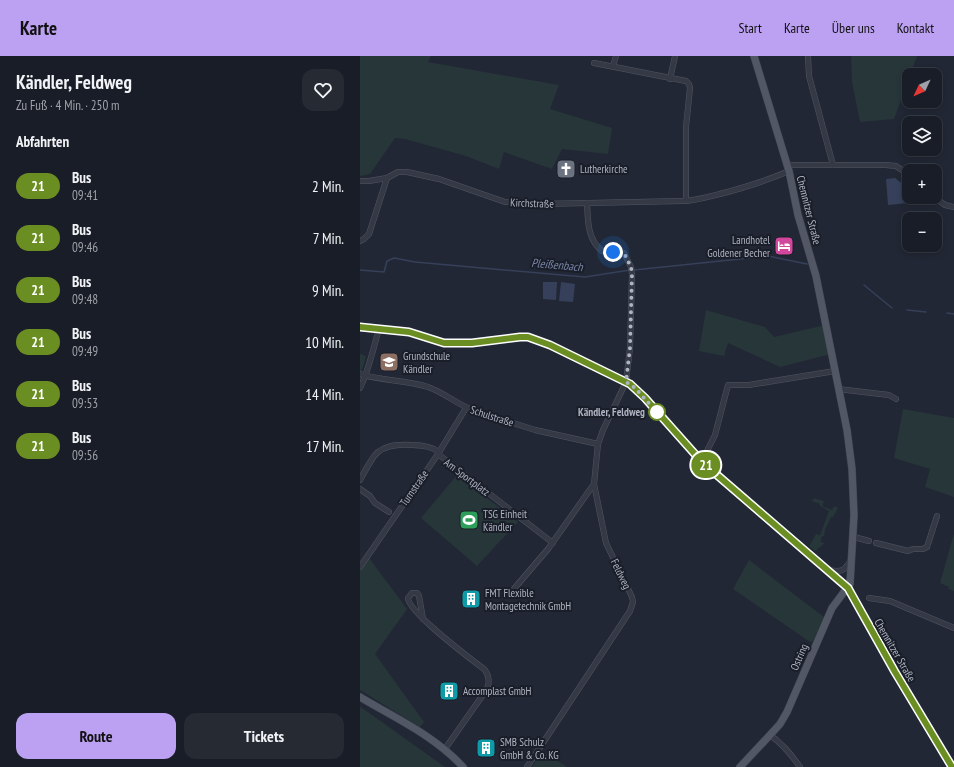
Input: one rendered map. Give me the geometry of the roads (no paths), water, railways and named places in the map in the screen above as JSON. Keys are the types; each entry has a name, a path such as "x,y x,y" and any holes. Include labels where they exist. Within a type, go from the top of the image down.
{"main road":[{"name":"Chemnitzer Straße","path":"754,56 788,169 798,215 816,276 847,430 852,469 854,515 851,579 848,588"},
{"name":"Ostring","path":"740,767 780,724 832,608 848,588"},
{"path":"360,697 418,730 445,749 463,767"}],"street":[{"path":"613,66 616,56"},
{"path":"670,79 675,56"},
{"path":"808,56 809,76 833,165"},
{"path":"594,63 686,81 689,84 690,88 686,127 686,201"},
{"name":"Kirchstraße","path":"360,181 387,178 398,172 423,174 504,202 541,204 686,201 765,181 788,169 792,165 886,165 896,166 902,170"},
{"path":"360,241 369,234 387,178"},
{"name":"Feldweg","path":"526,767 630,611 633,602 630,591 606,543 594,484 598,444 603,430 626,382 630,348 632,274 631,267 624,253 602,251 598,248 589,231 587,203"},
{"path":"942,203 945,205 954,206"},
{"path":"360,327 409,332 437,341 455,343 472,343 528,337 550,345 626,382 645,398 702,462 848,588"},
{"path":"360,388 366,376 379,329"},
{"path":"702,462 715,435 728,385 749,385 835,371"},
{"name":"Schulstraße","path":"360,374 427,387 446,394 466,408 535,430 598,444"},
{"path":"838,388 889,395 896,399"},
{"name":"Turnstraße","path":"360,567 362,559 438,453 466,408"},
{"name":"Am Sportplatz","path":"360,480 373,458 381,450 395,445 427,446 433,448 553,543"},
{"path":"513,590 553,543 594,484"},
{"path":"360,489 370,496 375,503 389,512"},
{"path":"876,543 908,551 913,548 923,549 927,547 937,516"},
{"path":"854,537 869,541"},
{"path":"827,569 837,571 845,569 852,558"},
{"name":"Chemnitzer Straße","path":"848,588 895,672 952,767"},
{"path":"423,619 419,596 417,593 412,593 408,597 408,602 423,619 485,670 489,678 487,689 445,749"},
{"path":"869,598 890,601 954,628"},
{"path":"770,735 790,752 800,767"}],"water":[{"path":"895,178 902,184 902,204 888,205 886,179"},
{"path":"543,282 557,282 556,300 543,299"},
{"path":"561,282 575,284 573,302 559,301"}],"waterway":[{"name":"Pleißenbach","path":"634,270 768,256 807,264"},
{"name":"Pleißenbach","path":"360,270 384,272 387,261 394,258 415,262 585,277 630,270"},
{"name":"Pleißenbach","path":"864,285 892,308"},
{"name":"Pleißenbach","path":"907,310 926,312"},
{"name":"Pleißenbach","path":"947,313 954,314"}],"place":[{"name":"Lutherkirche","path":"566,169"},
{"name":"Landhotel Goldener Becher","path":"784,246"},
{"name":"Grundschule Kändler","path":"389,362"},
{"name":"Kändler, Feldweg","path":"657,412"},
{"name":"TSG Einheit Kändler","path":"469,520"},
{"name":"FMT Flexible Montagetechnik GmbH","path":"471,599"},
{"name":"Accomplast GmbH","path":"449,691"},
{"name":"SMB Schulz GmbH & Co. KG","path":"486,748"}]}
